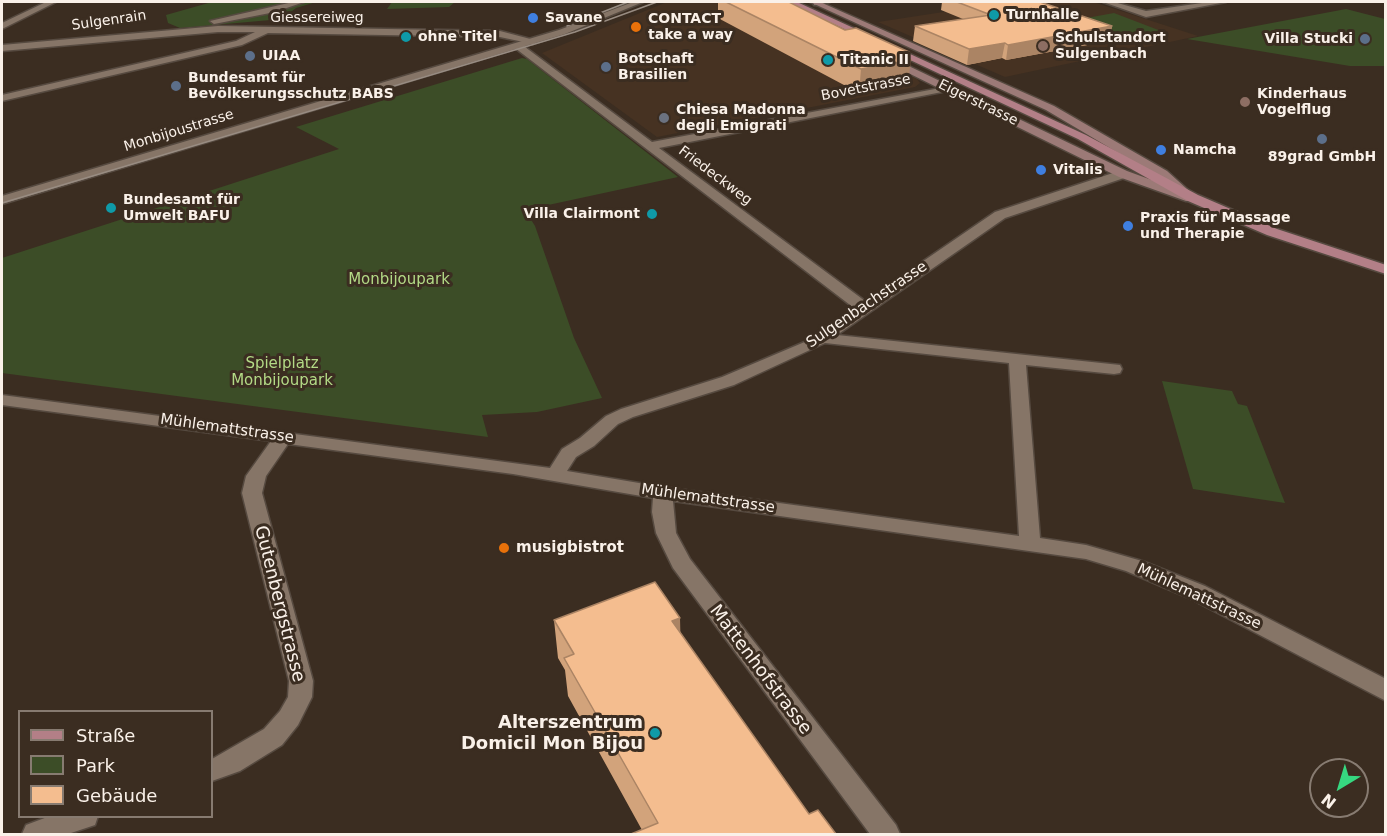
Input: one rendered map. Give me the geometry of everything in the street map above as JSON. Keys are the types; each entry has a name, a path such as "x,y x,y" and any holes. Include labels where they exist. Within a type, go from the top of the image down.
{"main road":[{"name":"Eigerstrasse","path":"819,2 1050,108 1163,174 1193,198"},
{"name":"Eigerstrasse","path":"789,7 1082,137 1193,198"},
{"name":"Eigerstrasse","path":"789,7 797,17"},
{"name":"Eigerstrasse","path":"883,57 1123,174 1193,198 1272,232 1386,270"}],"street":[{"path":"2,26 52,2"},
{"name":"Sulgenrain","path":"2,48 215,21 300,2"},
{"name":"Monbijoustrasse","path":"2,200 518,46 562,32 639,2"},
{"path":"1107,2 1146,14 1222,2"},
{"name":"Sulgenrain","path":"63,41 195,31 266,29"},
{"name":"Giessereiweg","path":"2,99 242,43 266,29 500,34 533,41"},
{"name":"Friedeckweg","path":"518,46 865,309"},
{"name":"Bovetstrasse","path":"650,146 946,88"},
{"name":"Sulgenbachstrasse","path":"555,475 569,453 587,442 612,420 757,370 823,338 1000,215 1123,174"},
{"path":"823,338 1114,369"},
{"path":"1017,358 1030,544"},
{"name":"Mühlemattstrasse","path":"2,400 555,475 663,493 1030,544 1105,557 1161,576 1237,612 1385,691"},
{"name":"Gutenbergstrasse","path":"213,770 231,763 273,738 294,710 300,697 301,681 252,493 256,476 283,437"},
{"name":"Mattenhofstrasse","path":"663,493 666,533 681,563 886,834"},
{"path":"36,834 80,818"}],"shaded area":[{"path":"667,2 755,2 917,79 920,83 915,87 657,137 542,53"},
{"name":"Schulstandort Sulgenbach","path":"1009,2 1093,2 1198,36 1005,77 878,22"}],"green space":[{"path":"212,2 316,2 296,8 282,19 180,28 168,23 166,15"},
{"path":"392,2 455,2 449,7 387,9"},
{"path":"1346,9 1385,19 1385,66 1350,66 1187,39"},
{"path":"1114,13 1161,31 1100,38 1059,23"},
{"name":"Monbijoupark","path":"522,58 527,59 678,177 525,210 535,226 574,338 602,398 537,412 482,415 488,437 2,373 2,258 339,149 296,127"},
{"path":"1162,381 1232,391 1238,404 1247,406 1285,503 1193,489"}],"building":[{"path":"726,2 789,2 845,30 856,28 909,52 898,54 911,60 861,69"},
{"path":"957,2 1040,2 1112,26 1008,45 1005,43 969,49 915,26 991,15"},
{"name":"Alterszentrum Domicil Mon Bijou","path":"655,582 680,618 672,621 809,814 818,810 836,834 631,834 658,823 564,658 574,654 554,620"}],"tram line":[{"path":"567,26 628,2"},
{"path":"2,203 575,32 657,2"}],"place":[{"name":"Turnhalle","path":"994,15"},
{"name":"Savane","path":"533,18"},
{"name":"CONTACT take a way","path":"636,27"},
{"name":"ohne Titel","path":"406,37"},
{"name":"Villa Stucki","path":"1365,39"},
{"name":"Schulstandort Sulgenbach","path":"1043,46"},
{"name":"UIAA","path":"250,56"},
{"name":"Titanic II","path":"828,60"},
{"name":"Botschaft Brasilien","path":"606,67"},
{"name":"Bundesamt für Bevölkerungsschutz BABS","path":"176,86"},
{"name":"Kinderhaus Vogelflug","path":"1245,102"},
{"name":"Chiesa Madonna degli Emigrati","path":"664,118"},
{"name":"89grad GmbH","path":"1322,139"},
{"name":"Namcha","path":"1161,150"},
{"name":"Vitalis","path":"1041,170"},
{"name":"Bundesamt für Umwelt BAFU","path":"111,208"},
{"name":"Villa Clairmont","path":"652,214"},
{"name":"Praxis für Massage und Therapie","path":"1128,226"},
{"name":"musigbistrot","path":"504,548"},
{"name":"Alterszentrum Domicil Mon Bijou","path":"655,733"}],"park label":[{"name":"Spielplatz Monbijoupark","path":"282,372"}]}
